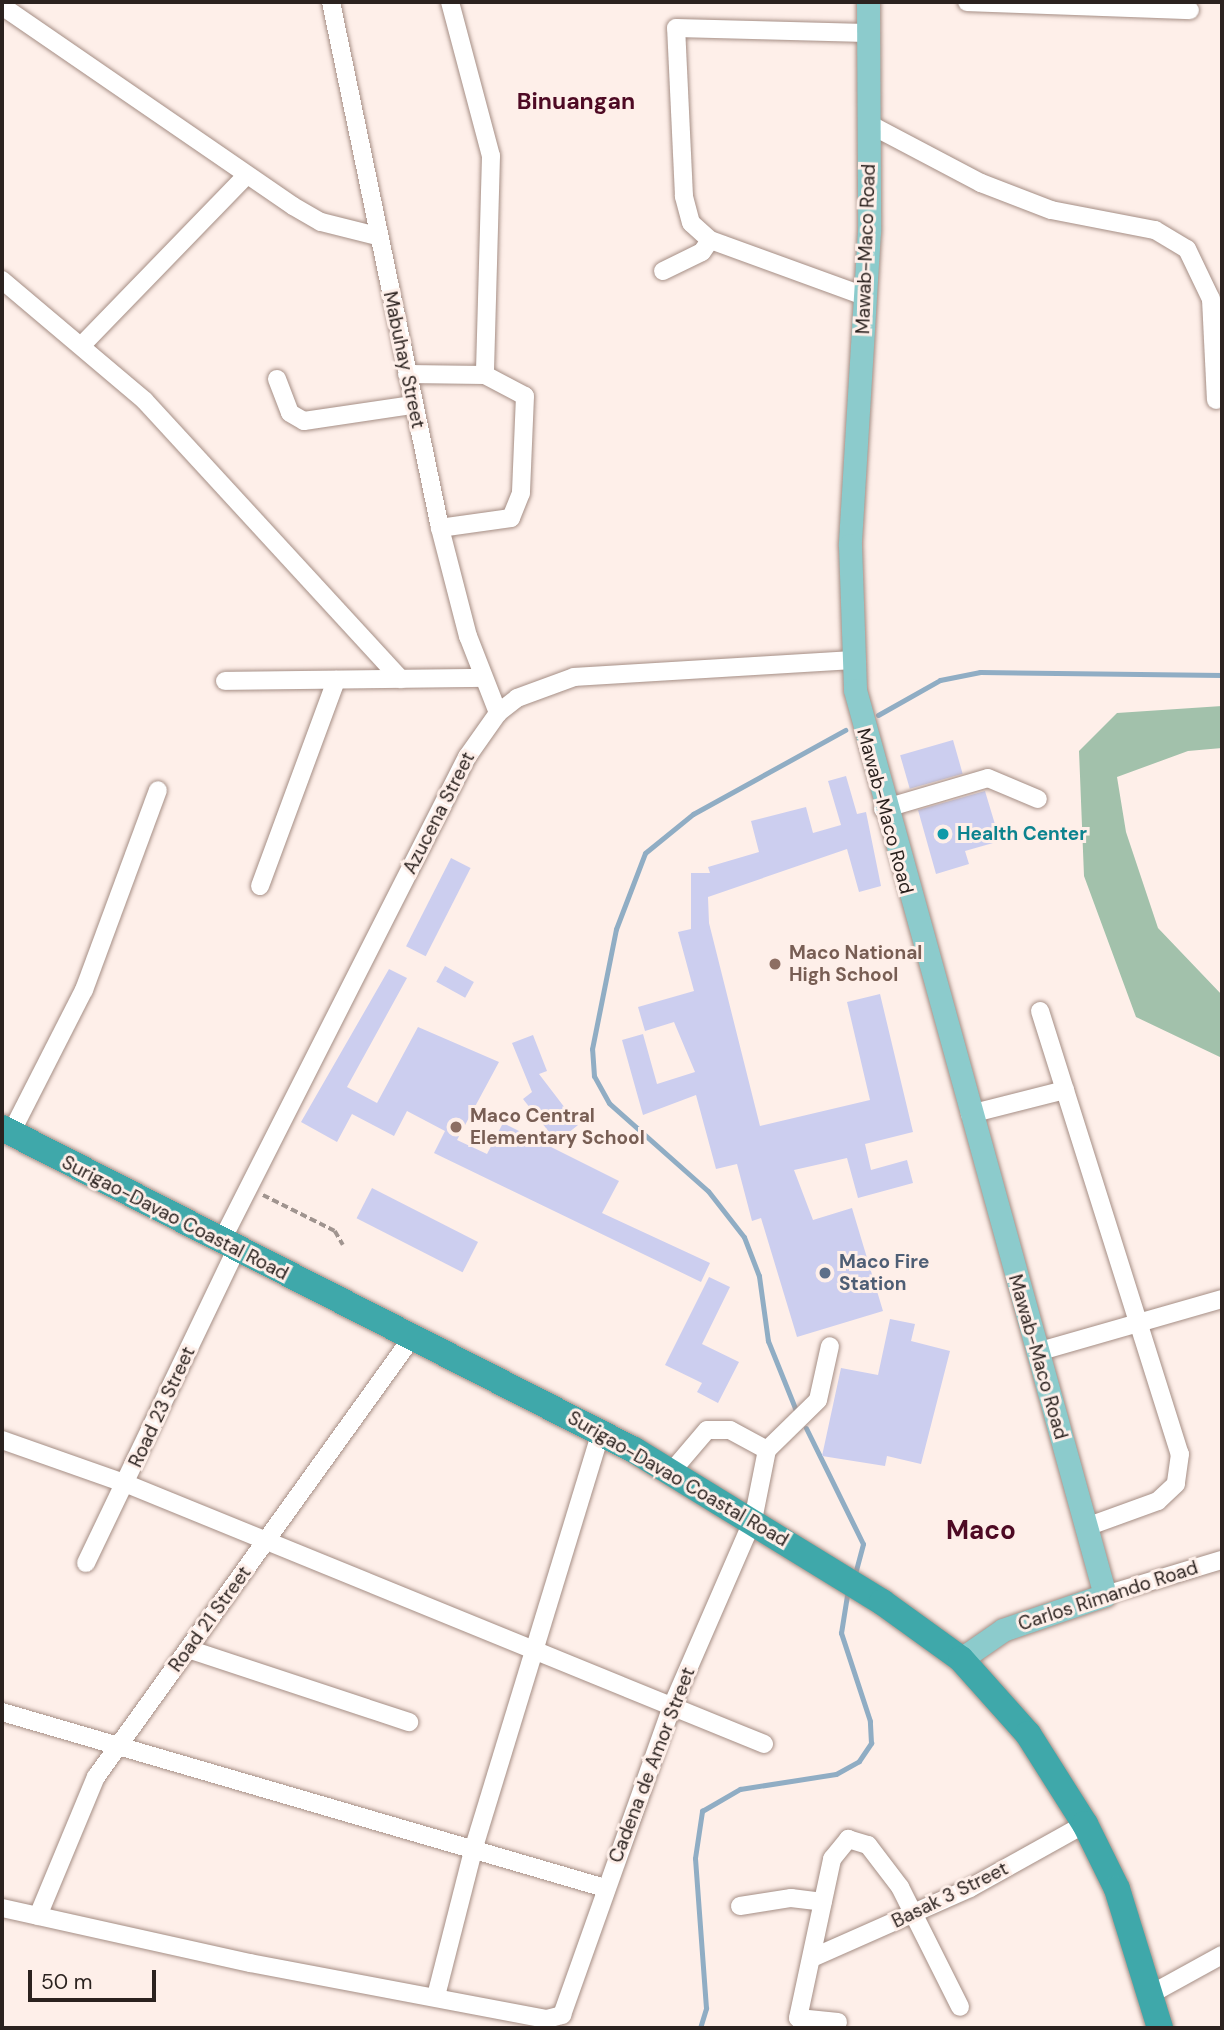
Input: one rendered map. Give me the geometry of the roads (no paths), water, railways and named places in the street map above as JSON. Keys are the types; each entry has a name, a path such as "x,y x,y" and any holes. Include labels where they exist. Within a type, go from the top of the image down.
{"highway":[{"name":"Surigao-Davao Coastal Road","path":"6,1130 411,1339 601,1432 672,1471 882,1602 961,1660 1028,1734 1084,1824 1117,1889 1160,2028"}],"main road":[{"name":"Mawab-Maco Road","path":"868,2 867,297 850,545 852,660 883,809 1105,1595"},
{"name":"Carlos Rimando Road","path":"961,1660 1003,1630 1105,1595"}],"street":[{"name":"Mabuhay Street","path":"331,2 377,236 440,528 482,678 498,713"},
{"path":"450,2 491,156 485,375"},
{"path":"967,2 1190,10"},
{"path":"2,6 246,176 321,222 377,236"},
{"path":"867,33 676,28 684,196 691,223 710,240 867,297"},
{"path":"869,124 993,188 1051,210 1155,230 1187,249 1212,299 1216,400"},
{"path":"82,345 246,176"},
{"path":"663,271 702,252 710,240"},
{"path":"2,280 145,401 401,679"},
{"path":"407,374 485,375 525,396 517,509 501,525 440,528"},
{"path":"277,379 290,413 304,421 413,405"},
{"name":"Azucena Street","path":"229,1246 248,1188 467,757 498,713 517,698 574,677 852,660"},
{"path":"225,681 482,678"},
{"path":"260,886 336,680"},
{"path":"883,809 988,778 1038,799"},
{"path":"6,1130 84,990 158,790"},
{"path":"1040,1011 1175,1431 1181,1471 1158,1501 1086,1527"},
{"path":"970,1114 1065,1090"},
{"name":"Road 23 Street","path":"86,1563 127,1484 229,1246"},
{"path":"1037,1352 1222,1299"},
{"name":"Road 21 Street","path":"38,1916 96,1777 411,1339"},
{"path":"672,1471 707,1430 730,1430 767,1450 818,1399 830,1346"},
{"path":"2,1908 436,1997 474,1847 601,1432"},
{"path":"2,1440 127,1484 764,1744"},
{"name":"Cadena de Amor Street","path":"436,1997 547,2018 562,2015 605,1888 673,1706 753,1520 767,1450"},
{"name":"Carlos Rimando Road","path":"1105,1595 1222,1560"},
{"path":"188,1649 409,1722"},
{"path":"2,1712 474,1847 605,1888"},
{"name":"Basak 3 Street","path":"812,1958 917,1913 1084,1824"},
{"path":"838,2022 798,2018 835,1849 859,1839 917,1913 960,2007"},
{"path":"740,1906 791,1898 823,1902"},
{"path":"1151,1994 1222,1955"}],"waterway":[{"path":"878,715 940,680 980,672 1222,675"},
{"path":"797,1413 768,1341 759,1276 744,1237 708,1191 609,1103 594,1076 592,1049 616,929 645,853 693,814 845,730"},
{"path":"806,1428 863,1544 854,1577"},
{"path":"700,2028 706,2008 695,1858 702,1811 740,1789 836,1774 859,1761 871,1743 870,1721 841,1633 848,1589"}],"place":[{"name":"Health Center","path":"943,834"},
{"name":"Maco National High School","path":"775,964"},
{"name":"Maco Central Elementary School","path":"456,1127"},
{"name":"Maco Fire Station","path":"825,1273"}],"district":[{"name":"Binuangan","path":"576,101"},
{"name":"Maco","path":"981,1531"}]}
